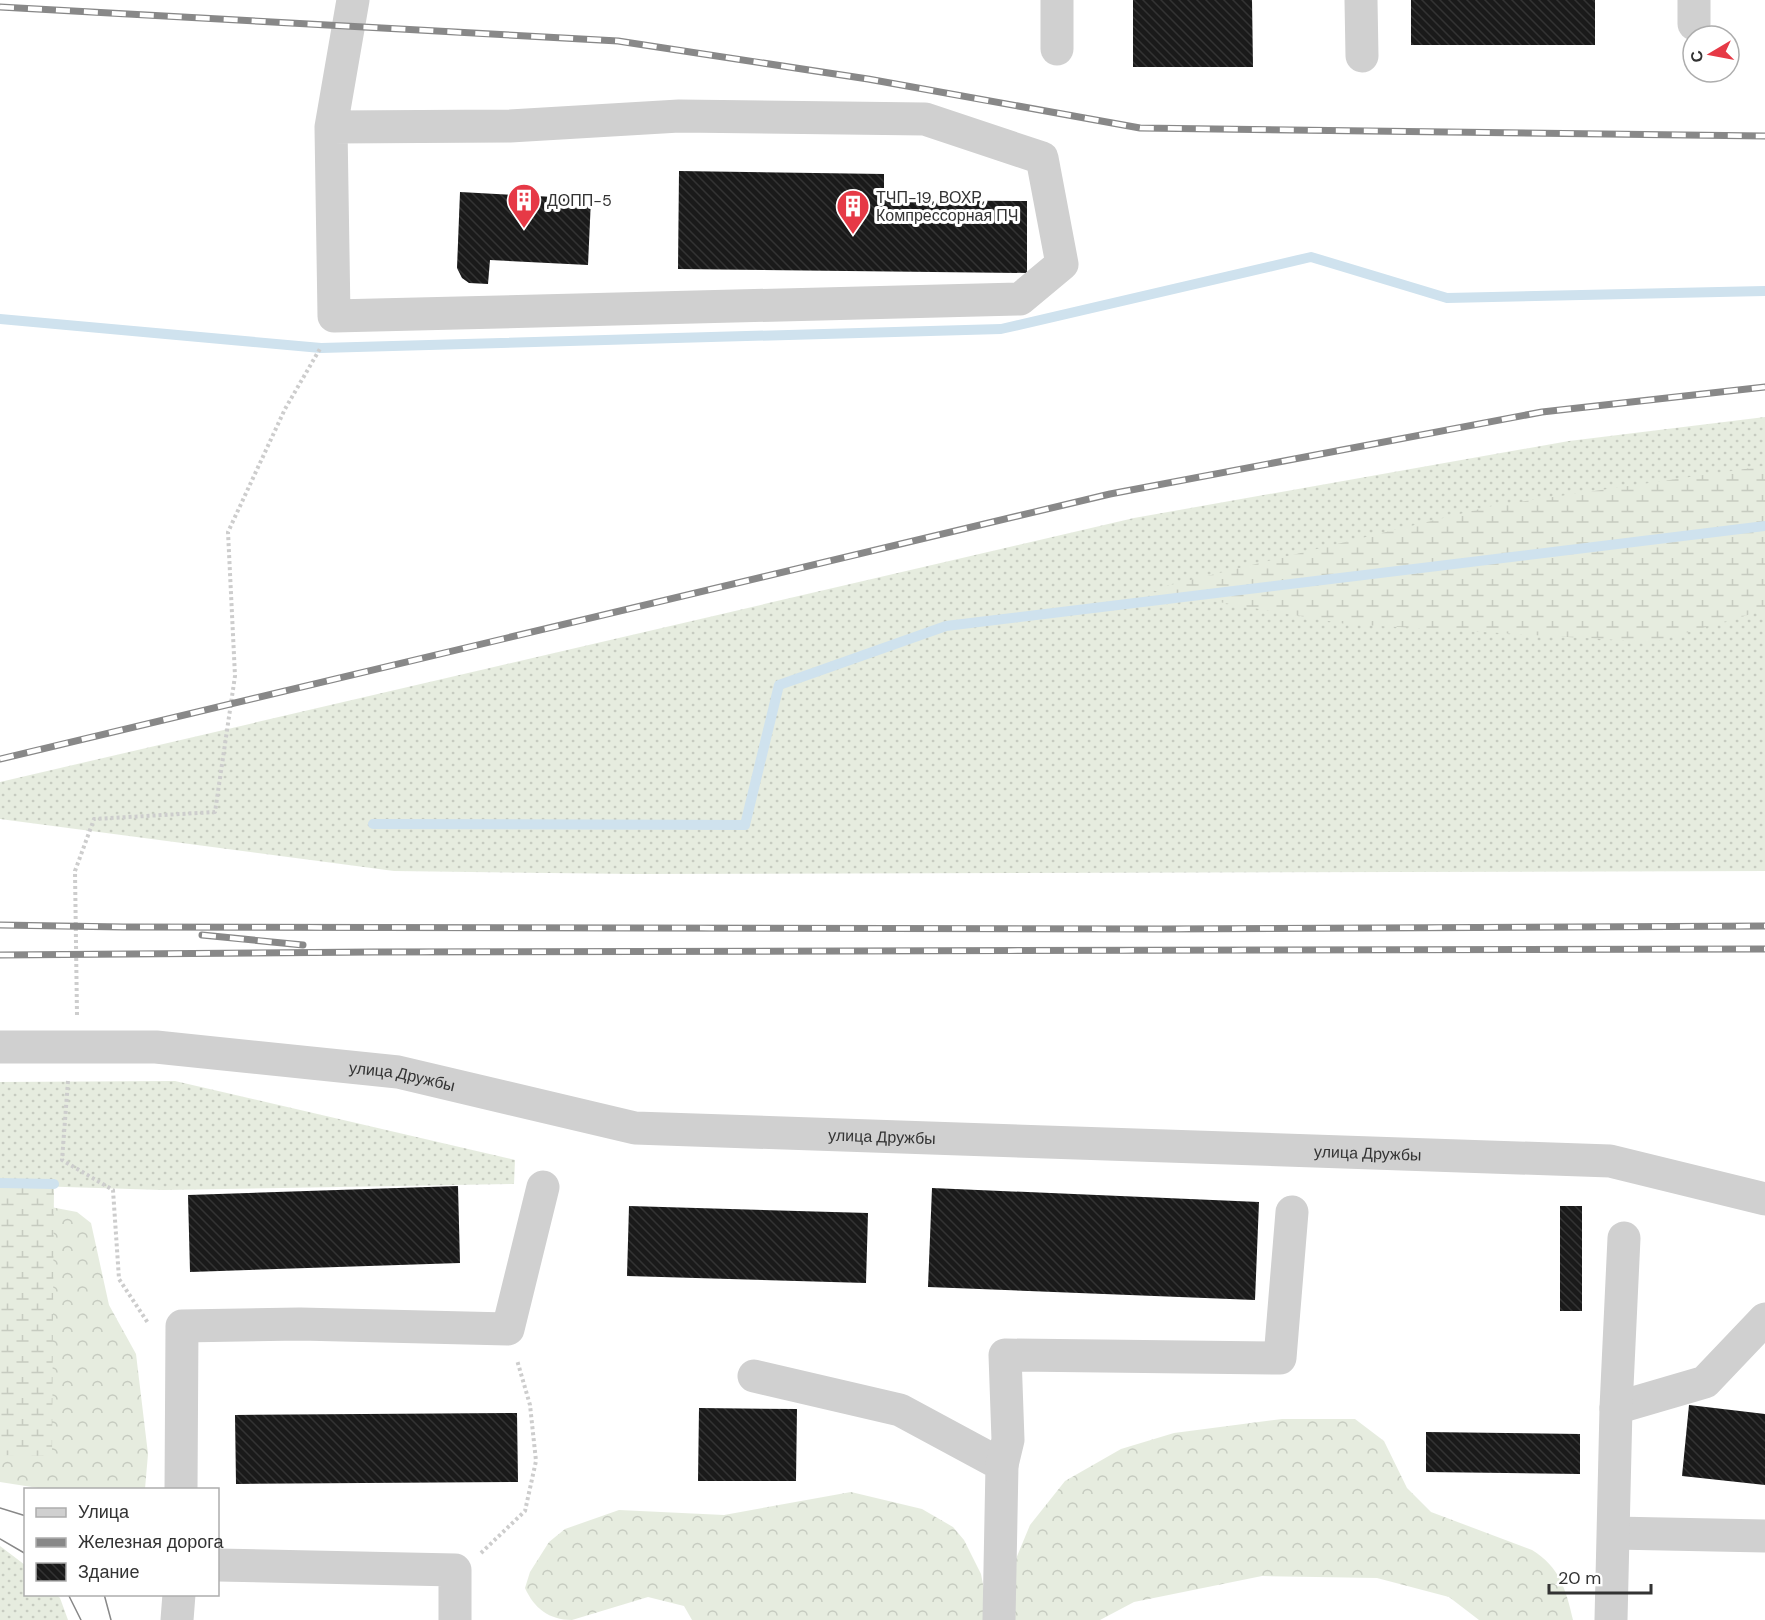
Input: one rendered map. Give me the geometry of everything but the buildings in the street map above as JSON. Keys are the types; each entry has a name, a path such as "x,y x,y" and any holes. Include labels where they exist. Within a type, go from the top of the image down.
{"street":[{"path":"331,127 510,126 679,116 925,119 1042,158 1062,264 1020,299 334,316 331,127 353,0"},
{"path":"1057,0 1057,49"},
{"path":"1361,0 1362,56"},
{"name":"улица Дружбы","path":"0,1047 156,1047 398,1072 635,1128 1610,1161 1765,1199"},
{"path":"181,1488 182,1326 300,1324 508,1329 543,1187"},
{"path":"999,1620 1002,1465 1008,1440 1005,1355 1280,1358 1292,1212"},
{"path":"1611,1620 1616,1408 1624,1238"},
{"path":"1616,1408 1705,1382 1765,1319"},
{"path":"754,1376 900,1410 1002,1465"},
{"path":"1614,1533 1765,1536"},
{"path":"219,1565 455,1569 455,1620"},
{"path":"177,1620 179,1596"}],"path":[{"path":"153,1332 119,1280 113,1190 62,1160 67,1085 77,1047 75,871 94,819 214,812 235,676 228,532 285,410 321,348 334,316"},
{"path":"455,1569 488,1549 525,1511 536,1461 530,1405 508,1329"}],"green space":[{"path":"1765,417 1765,871 633,874 394,871 0,819 0,782 1134,518 1569,441"},
{"path":"1765,466 1765,610 1654,642 1346,624 1150,590 1492,506"},
{"path":"175,1081 515,1160 514,1184 163,1190 0,1185 0,1082"},
{"path":"0,1183 54,1184 52,1456 0,1455"},
{"path":"8,1199 77,1212 91,1223 109,1305 136,1354 148,1454 145,1488 38,1488 0,1482 0,1200"},
{"path":"1282,1419 1355,1419 1384,1441 1407,1488 1431,1512 1532,1550 1542,1557 1560,1580 1573,1620 1479,1620 1449,1597 1377,1578 1262,1576 1134,1602 1100,1620 1006,1620 1008,1578 1030,1525 1065,1481 1121,1449 1174,1433"},
{"path":"851,1492 922,1509 953,1527 964,1540 981,1574 990,1620 692,1620 684,1606 648,1597 572,1620 556,1618 543,1612 525,1588 530,1572 549,1542 565,1529 619,1510 724,1515"},
{"path":"0,1546 24,1564 24,1596 58,1596 68,1620 0,1620"}],"waterway":[{"path":"0,319 321,348 1001,329 1311,257 1447,298 1765,291"},
{"path":"373,824 745,825 779,685 946,626 1765,526"},
{"path":"0,1183 54,1184"}],"tram line":[{"path":"0,1508 24,1515"},
{"path":"0,1539 24,1553"},
{"path":"69,1596 81,1620"},
{"path":"105,1596 111,1620"}],"railway":[{"path":"0,7 618,41 868,79 1140,128 1765,136"},
{"path":"0,759 1110,494 1542,412 1765,387"},
{"path":"0,925 1161,929 1765,926"},
{"path":"202,935 303,945"},
{"path":"0,955 1765,949"}],"place":[{"name":"ДОПП-5","path":"524,229"},
{"name":"ТЧП-19, ВОХР, Компрессорная ПЧ","path":"853,235"}]}
